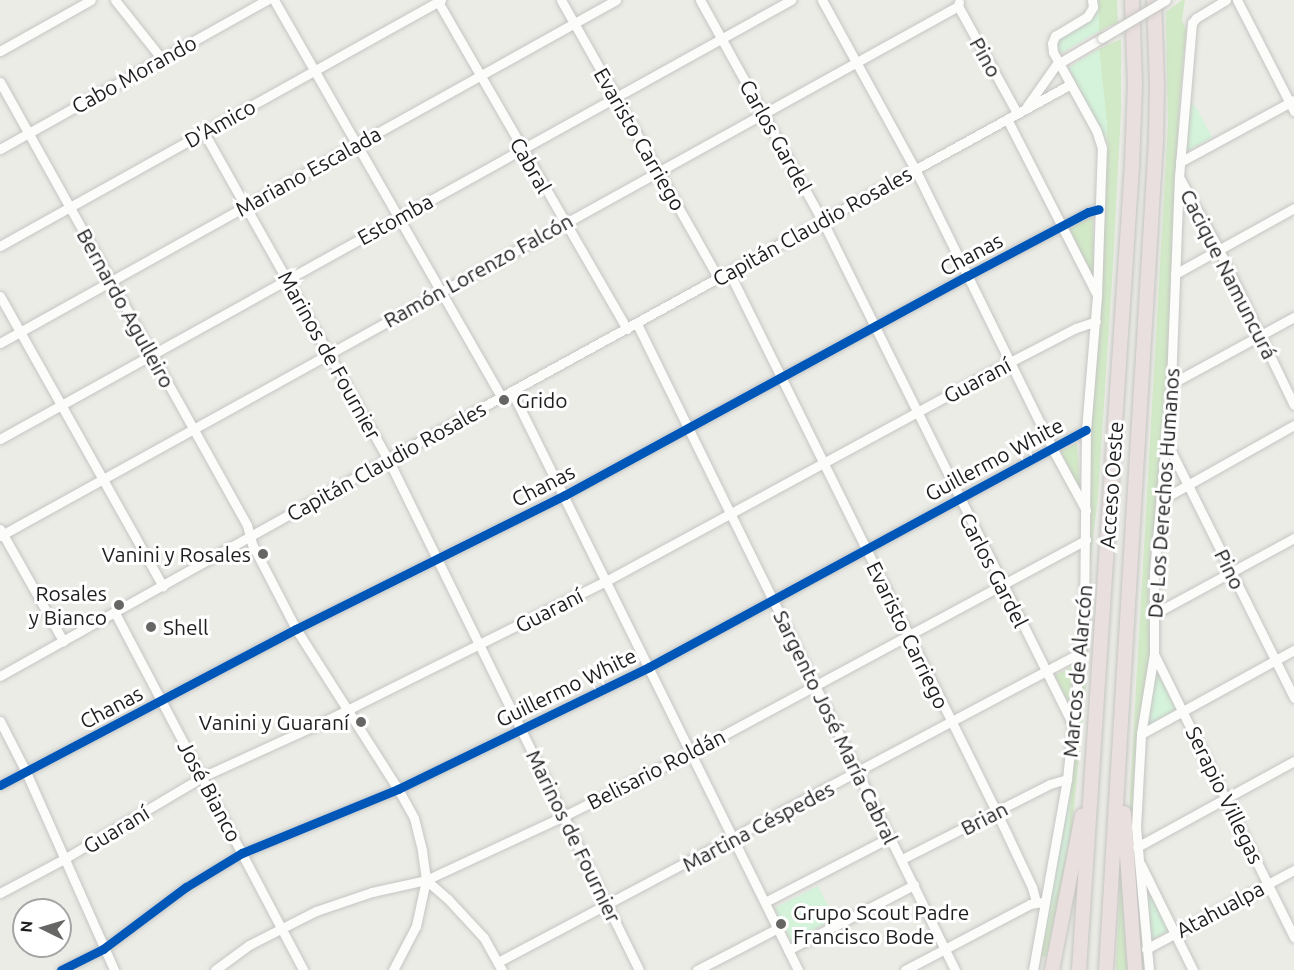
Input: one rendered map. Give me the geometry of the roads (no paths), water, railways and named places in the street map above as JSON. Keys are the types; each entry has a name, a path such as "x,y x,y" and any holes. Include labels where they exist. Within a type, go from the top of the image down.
{"highway":[{"name":"Acceso Oeste","path":"1079,970 1132,166 1135,83 1132,0"},
{"name":"Acceso Oeste","path":"1107,970 1121,766 1156,140 1154,0"},
{"path":"1052,970 1092,766"},
{"path":"1121,766 1135,970"}],"street":[{"path":"0,51 91,0"},
{"path":"116,0 162,59"},
{"name":"Cabo Morando","path":"0,149 267,0"},
{"path":"274,0 501,397"},
{"name":"Evaristo Carriego","path":"561,0 718,278"},
{"name":"Mariano Escalada","path":"0,343 616,0"},
{"name":"Carlos Gardel","path":"699,0 822,220 1073,725"},
{"name":"Estomba","path":"0,439 791,0"},
{"path":"822,0 915,169 1052,448 1086,510"},
{"name":"Capitán Claudio Rosales","path":"1021,111 1048,73 1059,63 1166,0"},
{"name":"De Los Derechos Humanos","path":"1149,970 1137,847 1141,734 1154,654 1154,572 1171,384 1180,162 1191,28 1198,16 1226,0"},
{"path":"1180,162 1293,104 1237,0"},
{"name":"D'Amico","path":"0,246 438,1"},
{"name":"Cabral","path":"438,1 627,329"},
{"name":"Ramón Lorenzo Falcón","path":"1,533 194,429 328,352 959,3"},
{"name":"Pino","path":"959,3 1021,111"},
{"name":"Marcos de Alarcón","path":"1033,970 1041,902 1067,779 1080,653 1086,540 1086,430 1096,321 1101,143 1052,49 1052,39 1087,16 1092,4"},
{"name":"Bernardo Agulleiro","path":"0,81 247,525 250,536 296,628 398,789 419,834 426,880"},
{"name":"Capitán Claudio Rosales","path":"0,676 388,459 1071,84"},
{"path":"1007,119 1097,295"},
{"name":"Marinos de Fournier","path":"203,131 388,459 639,970"},
{"name":"Cacique Namuncurá","path":"1179,177 1218,248 1294,405"},
{"path":"1175,274 1218,248 1294,208"},
{"name":"Chanas","path":"0,785 296,628 565,495 967,276 1099,209"},
{"name":"Evaristo Carriego","path":"729,272 1041,902"},
{"path":"0,296 163,586"},
{"path":"1171,384 1294,317"},
{"name":"Guaraní","path":"0,893 64,859 202,777 606,581 1010,362 1076,328 1096,321"},
{"name":"Sargento José María Cabral","path":"637,324 955,970"},
{"path":"512,392 565,495 798,970"},
{"path":"1161,500 1187,483 1294,425"},
{"name":"Guillermo White","path":"61,970 103,949 186,887 242,853 398,789 649,667 1086,430"},
{"name":"Pino","path":"1166,441 1294,698"},
{"path":"1,533 63,641"},
{"path":"1154,614 1294,538"},
{"name":"Belisario Roldán","path":"215,970 249,945 281,927 346,900 426,880 564,816 690,753 1086,540"},
{"name":"José Bianco","path":"115,613 163,700 303,970"},
{"path":"1141,734 1294,650"},
{"name":"Martina Céspedes","path":"500,966 1080,653"},
{"name":"Serapio Villegas","path":"1154,654 1294,937"},
{"path":"0,721 26,772 114,970"},
{"path":"1137,847 1294,760"},
{"name":"Brian","path":"902,860 1050,784 1067,779"},
{"path":"765,902 891,837"},
{"path":"1138,859 1193,970"},
{"name":"Atahualpa","path":"1146,949 1294,870"},
{"path":"426,880 484,939 500,966"},
{"path":"393,970 416,926 426,880"},
{"path":"788,950 914,885"},
{"path":"905,970 1041,902"},
{"path":"697,970 778,928"}],"place":[{"name":"Grido","path":"504,400"},
{"name":"Vanini y Rosales","path":"263,554"},
{"name":"Rosales y Bianco","path":"119,605"},
{"name":"Shell","path":"151,627"},
{"name":"Vanini y Guaraní","path":"361,722"},
{"name":"Grupo Scout Padre Francisco Bode","path":"781,924"}]}
